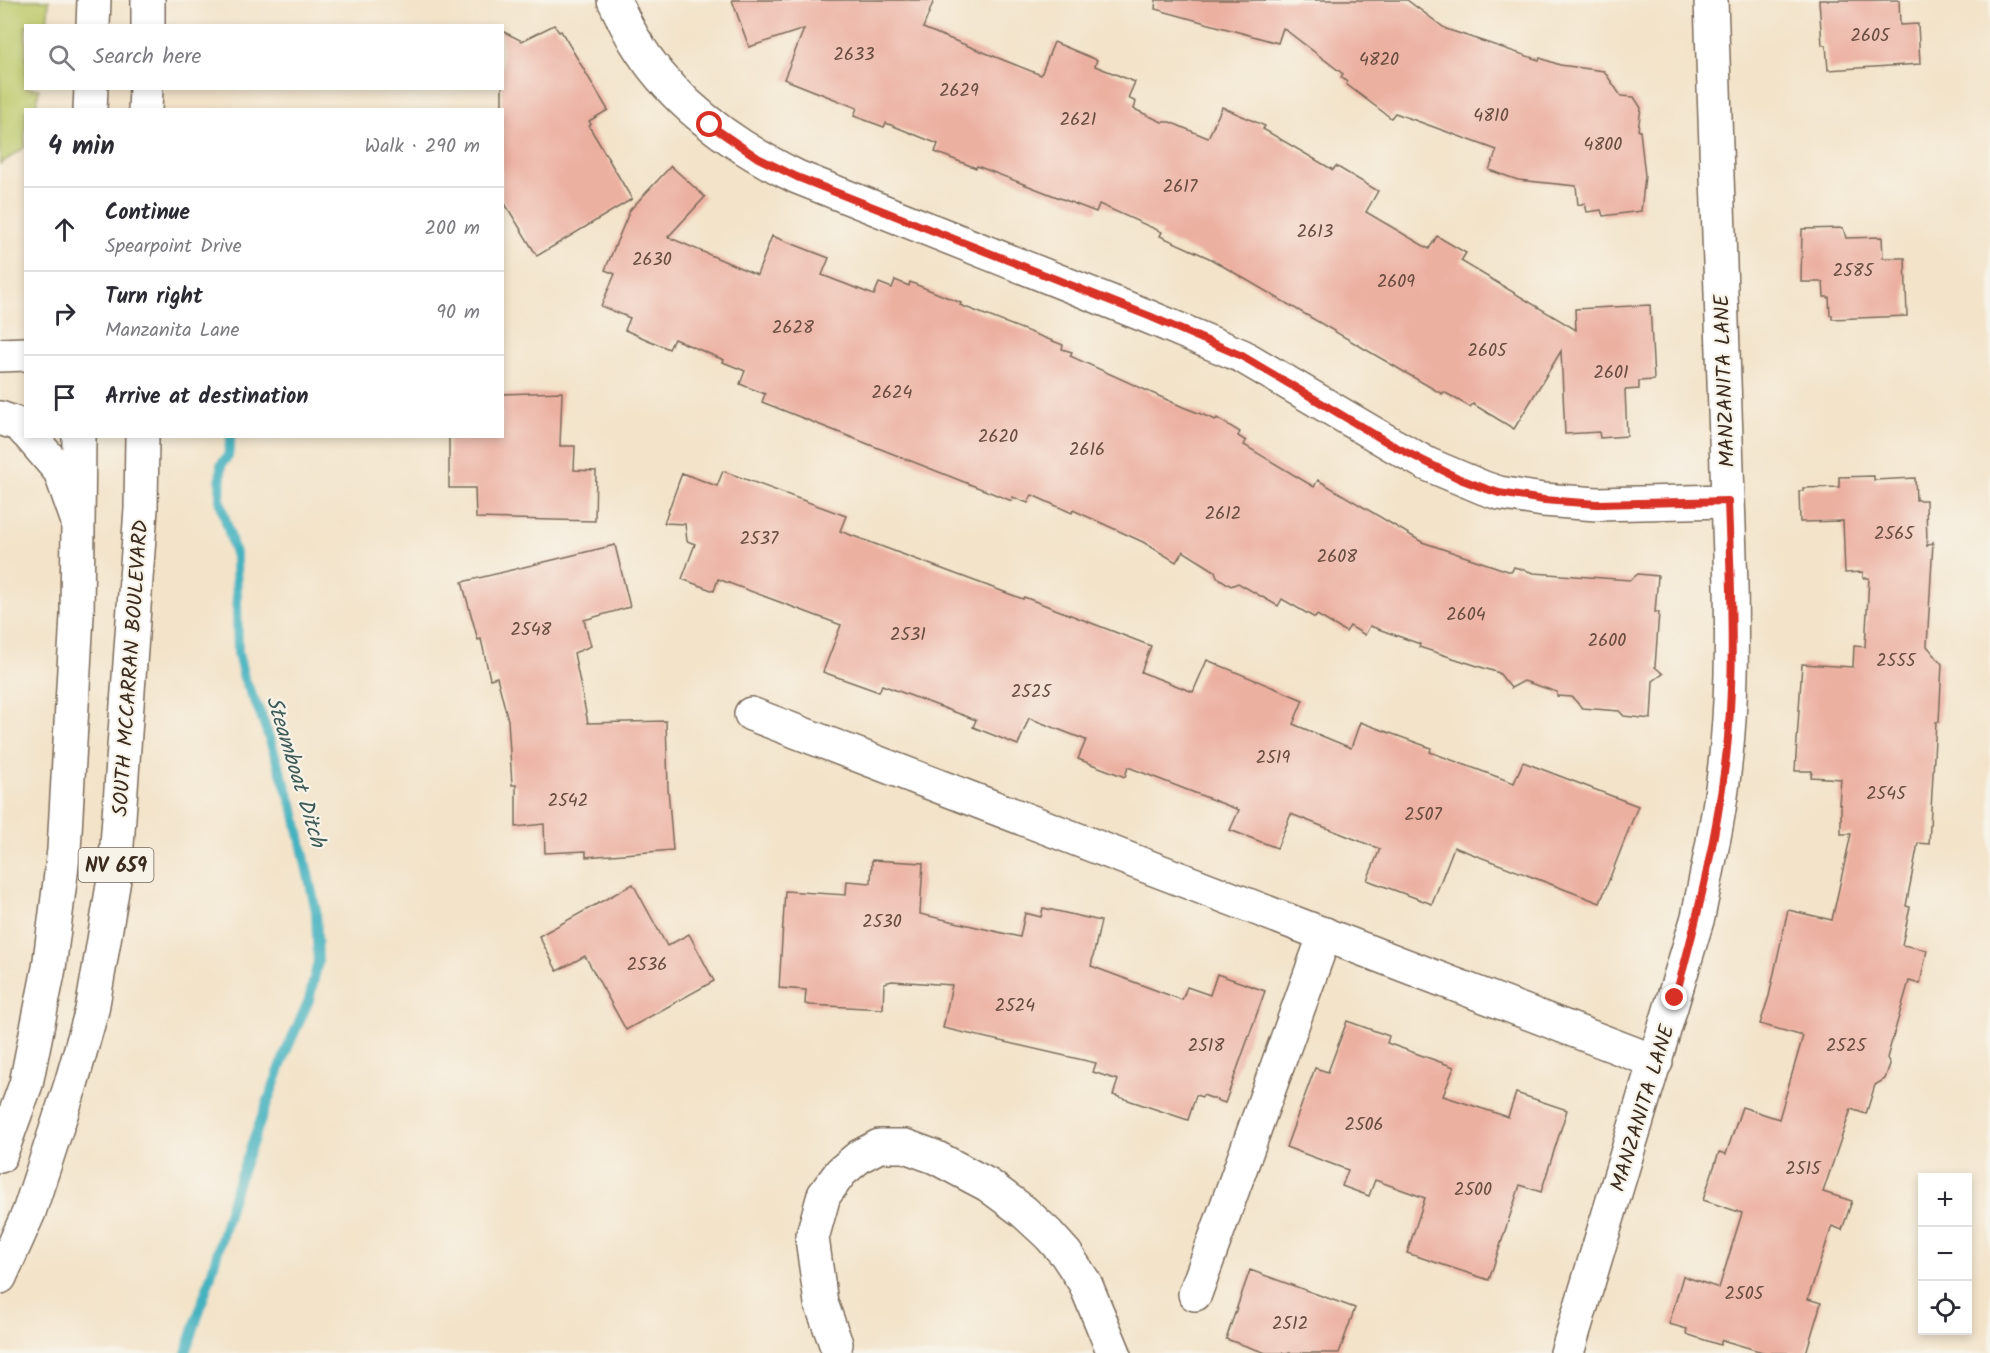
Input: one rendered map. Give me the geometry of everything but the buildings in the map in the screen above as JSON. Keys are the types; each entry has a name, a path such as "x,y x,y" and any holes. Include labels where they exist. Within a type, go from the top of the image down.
{"street":[{"path":"93,24 94,0"},
{"path":"148,0 148,24"},
{"path":"614,0 636,42 670,87 710,125 758,158 797,177 1149,316 1242,356 1392,445 1460,479 1499,493 1555,501 1597,504 1728,501"},
{"name":"MANZANITA LANE","path":"1567,1353 1698,917 1713,844 1725,764 1732,671 1710,0"},
{"path":"90,108 91,90"},
{"path":"145,108 146,90"},
{"path":"0,355 24,354"},
{"path":"0,418 20,425 24,430"},
{"path":"32,438 60,471 79,525"},
{"name":"NV 659","path":"0,1156 26,1084 49,968 64,850 71,740 79,525 79,438"},
{"path":"123,438 141,509"},
{"name":"SOUTH MCCARRAN BOULEVARD","path":"0,1277 29,1212 71,1084 92,1010 102,952 115,873 141,509 142,438"},
{"path":"751,714 1656,1062"},
{"path":"1195,1294 1325,934"},
{"path":"836,1344 822,1303 812,1238 824,1195 841,1172 860,1155 879,1146 905,1146 935,1157 988,1185 1023,1211 1048,1234 1066,1254 1085,1283 1114,1353"}],"green space":[{"path":"0,0 49,0 47,24 24,24 24,90 39,90 36,108 24,108 24,148 0,164"}],"waterway":[{"name":"Steamboat Ditch","path":"186,1353 234,1193 287,1049 309,1000 318,962 316,911 294,810 261,715 244,678 238,653 236,557 220,500 221,465 228,456 231,438"}],"route":[{"path":"710,125 758,158 797,177 1149,316 1242,356 1392,445 1427,464 1484,488 1499,493 1544,500 1597,504 1728,501 1732,671 1725,764 1713,844 1698,917 1675,998"}]}
